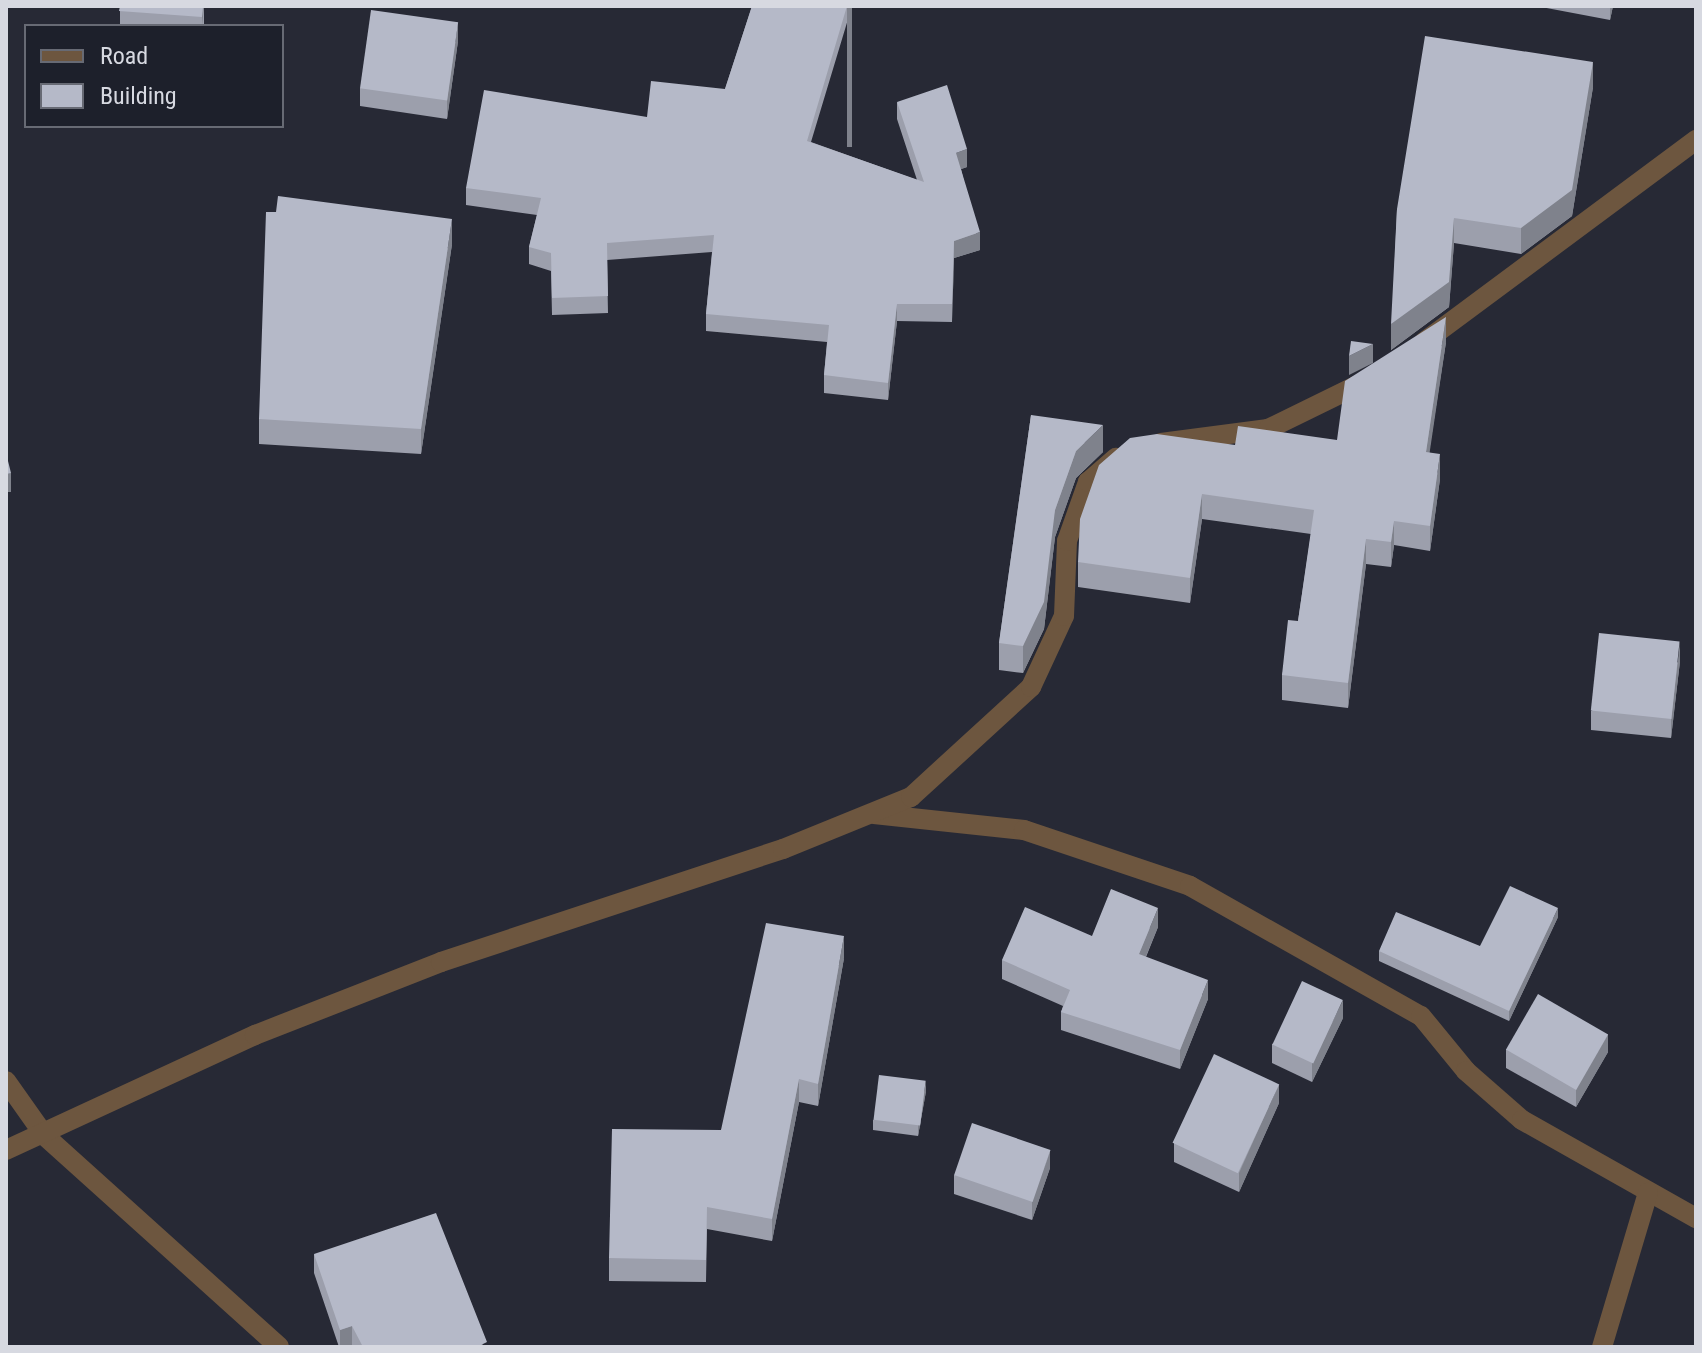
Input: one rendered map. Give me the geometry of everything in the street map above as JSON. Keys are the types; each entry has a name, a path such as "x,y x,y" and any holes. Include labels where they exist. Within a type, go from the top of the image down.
{"street":[{"path":"6,1150 45,1136 255,1035 441,962 870,814 911,797 1031,687 1064,616 1067,541 1088,482 1124,451 1268,429 1399,361 1696,140"},
{"path":"870,814 1024,830 1190,886 1421,1016 1466,1071 1522,1120 1696,1218"},
{"path":"6,1081 45,1136 279,1347"},
{"path":"1602,1347 1648,1193"}],"building":[{"path":"120,6 203,6 202,17 119,11"},
{"path":"752,6 847,6 807,141 924,182 897,102 947,85 967,149 956,153 980,232 954,241 952,304 897,304 888,383 824,375 829,325 706,314 714,235 607,243 608,296 552,298 551,253 529,247 541,198 466,188 484,90 647,117 651,81 725,89"},
{"path":"371,10 458,22 447,100 360,88"},
{"path":"1425,36 1593,62 1572,190 1521,228 1454,218 1449,282 1391,324 1397,209"},
{"path":"278,196 452,219 421,429 259,419 266,212 276,212"},
{"path":"1446,317 1426,452 1440,454 1430,526 1394,521 1391,542 1366,539 1348,683 1282,675 1288,620 1298,621 1314,510 1202,494 1190,578 1078,562 1080,519 1099,465 1130,438 1157,434 1235,445 1238,426 1337,440 1345,381"},
{"path":"1351,341 1373,344 1349,356"},
{"path":"1031,415 1103,425 1076,451 1055,510 1044,602 1023,646 999,643"},
{"path":"6,453 11,473 6,474"},
{"path":"1599,633 1680,641 1671,719 1591,711"},
{"path":"1510,886 1558,908 1509,1011 1379,951 1396,912 1480,946"},
{"path":"1111,889 1158,908 1139,954 1208,980 1180,1050 1061,1012 1070,990 1002,960 1025,907 1092,936"},
{"path":"766,923 844,936 818,1084 799,1079 772,1219 707,1207 706,1260 609,1258 612,1129 721,1130"},
{"path":"1302,981 1343,1000 1313,1063 1272,1044"},
{"path":"1538,994 1608,1034 1576,1090 1506,1049"},
{"path":"1214,1054 1279,1084 1238,1173 1173,1143"},
{"path":"879,1075 926,1081 920,1125 874,1120"},
{"path":"972,1123 1050,1150 1033,1202 954,1175"},
{"path":"436,1213 487,1342 477,1347 363,1347 352,1326 340,1330 314,1254"}]}
